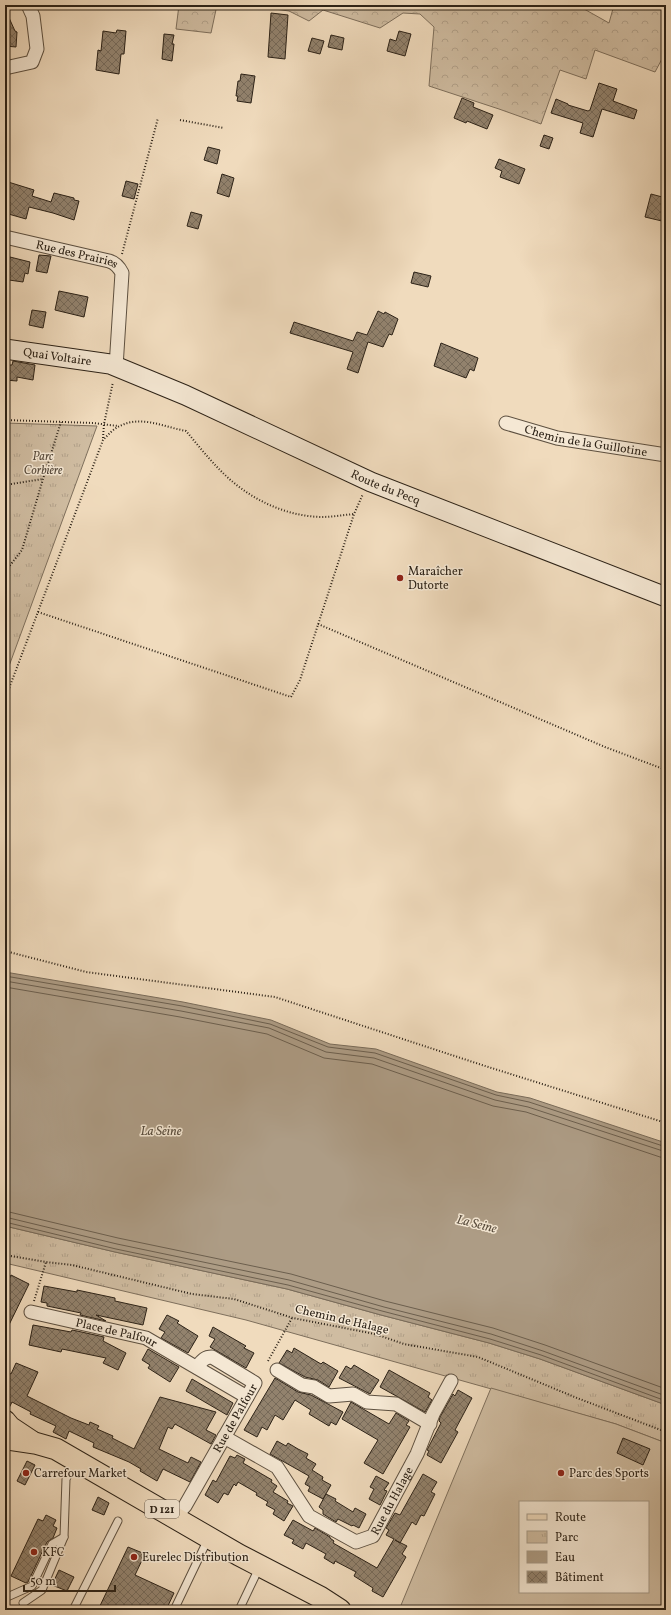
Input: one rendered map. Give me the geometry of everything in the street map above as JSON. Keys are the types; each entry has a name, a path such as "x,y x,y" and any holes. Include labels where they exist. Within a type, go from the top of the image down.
{"main road":[{"name":"Quai Voltaire","path":"5,349 113,365"},
{"name":"Route du Pecq","path":"113,365 185,395 371,482 666,597"},
{"name":"D 121","path":"7,1432 56,1450 76,1460 260,1566 320,1597 340,1610"},
{"name":"D 121","path":"286,1580 326,1610"}],"street":[{"path":"5,68 32,62 37,49 33,16 28,5"},
{"name":"Rue des Prairies","path":"5,237 114,262 118,266 122,273 113,365"},
{"name":"Chemin de la Guillotine","path":"506,423 557,438 666,455"},
{"name":"Place de Palfour","path":"31,1312 146,1338 247,1397"},
{"path":"197,1367 207,1357 212,1357 255,1383"},
{"path":"277,1370 302,1385 314,1386 329,1396 353,1394 368,1402 396,1404 430,1424"},
{"name":"Rue du Halage","path":"224,1437 278,1467 309,1516 356,1542 373,1536 417,1454 433,1414 451,1381"},
{"name":"Rue de Palfour","path":"176,1517 185,1506 255,1383"}],"lane":[{"path":"23,1603 42,1590 64,1537 66,1479 76,1460"},
{"path":"73,1610 118,1521"},
{"path":"5,1598 32,1586 52,1544 64,1537"},
{"path":"174,1610 209,1537"},
{"path":"239,1610 260,1566"}],"path":[{"path":"654,5 666,9"},
{"path":"118,266 158,118"},
{"path":"180,120 224,128"},
{"path":"5,698 103,440 113,365"},
{"path":"5,420 104,424 118,426 134,421 154,423 186,431 219,470 240,488 265,503 293,513 321,517 354,514"},
{"path":"5,568 8,568 22,550 61,422"},
{"path":"103,440 118,426"},
{"path":"5,485 43,479"},
{"path":"38,612 291,697 300,680 313,645 318,624 354,514 371,482"},
{"path":"318,624 605,747 666,770"},
{"path":"5,950 86,972 275,997 482,1065 666,1123"},
{"name":"Chemin de Halage","path":"5,1254 46,1262 72,1265 192,1294 234,1299 292,1318 375,1334 404,1344 478,1357 577,1398 666,1432"},
{"path":"31,1312 46,1262"},
{"name":"Rue de Palfour","path":"255,1383 292,1318"}],"green space":[{"path":"179,5 217,5 211,33 176,29"},
{"path":"246,5 577,5 609,23 614,5 649,5 666,10 666,23 663,34 666,34 666,58 663,57 655,72 595,50 586,79 560,70 541,124 429,86 434,27 420,14 403,13 380,28 323,10 309,21 289,11"},
{"name":"Parc Corbière","path":"5,423 97,426 5,677"},
{"path":"5,1226 115,1252 287,1289 489,1343 540,1359 666,1405 666,1443 616,1424 246,1320 5,1263"},
{"name":"Parc des Sports","path":"491,1388 616,1424 666,1443 666,1610 399,1610"}],"water":[{"name":"La Seine","path":"5,972 183,1002 271,1020 330,1044 376,1049 497,1092 530,1098 666,1143 666,1405 540,1359 489,1343 287,1289 115,1252 5,1226"}],"building":[{"path":"5,9 15,31 17,32 16,47 5,46"},
{"path":"271,13 288,15 285,59 268,57"},
{"path":"117,30 126,31 124,54 121,54 119,74 96,70 98,50 101,51 103,31 116,33"},
{"path":"399,31 411,34 405,56 387,51 390,39 396,41"},
{"path":"164,34 174,35 172,44 174,44 172,61 162,59"},
{"path":"331,35 344,38 342,50 328,47"},
{"path":"312,38 324,41 320,54 308,51"},
{"path":"241,74 255,76 251,103 237,101 238,96 236,96 238,81 240,81"},
{"path":"599,83 617,89 613,101 637,110 634,119 602,109 593,137 580,133 583,123 551,113 556,99 568,105 588,111 590,110"},
{"path":"462,98 474,103 473,107 493,115 487,129 467,121 466,123 454,118"},
{"path":"544,135 553,138 549,149 540,146"},
{"path":"208,147 220,150 217,164 204,160"},
{"path":"499,159 525,169 519,184 500,177 502,171 495,168"},
{"path":"222,174 234,178 229,197 217,193"},
{"path":"5,181 34,190 32,196 51,202 54,193 74,198 74,200 79,201 74,220 29,207 26,219 5,213"},
{"path":"126,181 138,184 134,199 122,196"},
{"path":"651,194 666,198 666,222 645,217"},
{"path":"191,212 202,215 198,229 187,226"},
{"path":"39,255 51,256 47,273 36,271"},
{"path":"10,257 30,262 28,274 25,273 23,282 9,280 10,272 7,271"},
{"path":"414,272 431,276 428,287 411,283"},
{"path":"59,291 88,297 84,317 55,310"},
{"path":"32,310 46,312 43,328 29,325"},
{"path":"378,311 384,314 385,312 398,319 392,335 389,334 383,347 368,342 358,373 347,369 353,352 290,333 294,322 353,341 357,332 367,335"},
{"path":"441,343 478,358 474,371 470,369 466,378 434,366"},
{"path":"13,361 35,365 33,380 17,377 17,381 5,380 7,365 12,365"},
{"path":"11,1275 29,1284 5,1333 5,1286"},
{"path":"44,1286 77,1292 77,1290 115,1298 115,1301 147,1308 143,1325 96,1315 106,1321 80,1315 81,1313 47,1306 47,1303 41,1302"},
{"path":"167,1315 179,1321 177,1323 198,1336 188,1353 161,1338 165,1332 159,1329"},
{"path":"33,1325 71,1332 72,1330 104,1337 103,1341 126,1353 118,1370 103,1363 106,1358 62,1349 61,1352 29,1345"},
{"path":"213,1327 246,1346 244,1348 254,1353 246,1368 210,1347 215,1339 209,1336"},
{"path":"294,1348 321,1364 323,1362 338,1371 329,1387 318,1380 305,1377 279,1363 287,1350 292,1353"},
{"path":"148,1349 179,1367 170,1382 148,1368 150,1365 142,1360"},
{"path":"16,1363 38,1372 27,1396 71,1418 89,1425 90,1422 99,1426 97,1429 113,1436 112,1438 134,1449 160,1397 216,1412 206,1430 216,1435 211,1444 175,1424 172,1429 168,1427 159,1449 188,1463 191,1457 201,1462 190,1482 163,1469 157,1481 140,1471 141,1469 129,1462 93,1447 94,1443 69,1431 66,1439 53,1432 56,1426 30,1414 31,1412 12,1402 8,1410 5,1409 5,1371 11,1374"},
{"path":"354,1365 379,1380 370,1394 339,1378 346,1366 351,1369"},
{"path":"389,1370 430,1393 428,1397 432,1400 425,1412 380,1387"},
{"path":"275,1378 298,1392 311,1395 343,1412 336,1425 331,1422 329,1426 309,1414 311,1410 295,1400 283,1420 275,1415 267,1430 262,1427 257,1437 244,1430"},
{"path":"192,1379 233,1403 227,1415 186,1391"},
{"path":"458,1390 472,1398 455,1430 458,1432 441,1463 427,1455 429,1451 427,1450 441,1423 439,1421 440,1417 453,1394 455,1396"},
{"path":"351,1402 389,1424 396,1413 409,1421 406,1425 410,1427 383,1474 364,1463 378,1440 342,1419"},
{"path":"623,1438 650,1449 643,1465 617,1453"},
{"path":"277,1441 286,1446 288,1443 308,1454 306,1458 316,1464 312,1470 323,1477 322,1480 331,1485 323,1499 308,1491 310,1487 305,1484 309,1476 270,1454"},
{"path":"237,1455 245,1459 243,1463 272,1480 271,1482 277,1486 273,1492 288,1501 287,1503 293,1506 284,1521 273,1514 275,1510 266,1505 268,1502 256,1495 257,1493 238,1482 236,1486 234,1484 228,1495 224,1493 218,1503 205,1495 213,1480 216,1482 230,1456 235,1458"},
{"name":"Carrefour Market","path":"27,1461 35,1465 25,1485 17,1481"},
{"path":"423,1474 437,1482 431,1492 435,1494 424,1516 421,1515 416,1525 412,1522 400,1543 407,1546 402,1554 406,1557 383,1597 372,1591 373,1588 354,1576 356,1572 335,1561 334,1564 324,1558 326,1554 306,1543 303,1549 292,1543 294,1540 284,1535 293,1520 313,1531 315,1528 330,1537 334,1541 333,1543 377,1568 394,1539 386,1535 389,1530 386,1528 395,1513 400,1515"},
{"path":"376,1476 389,1483 384,1490 387,1491 380,1505 369,1499 374,1489 370,1487"},
{"path":"326,1494 336,1499 335,1501 353,1512 355,1508 366,1514 359,1528 338,1519 336,1522 323,1514 323,1510 319,1507"},
{"path":"98,1497 109,1503 104,1515 92,1510"},
{"name":"KFC","path":"46,1515 56,1520 53,1526 57,1528 53,1538 47,1542 28,1582 26,1583 11,1576 38,1519 43,1521"},
{"path":"128,1547 145,1554 135,1575 174,1593 166,1610 98,1610"},
{"path":"59,1570 74,1577 67,1591 52,1585"}],"place":[{"name":"Maraîcher Dutorte","path":"400,578"},
{"name":"Carrefour Market","path":"26,1473"},
{"name":"Parc des Sports","path":"561,1473"},
{"name":"KFC","path":"34,1552"},
{"name":"Eurelec Distribution","path":"134,1557"}]}
